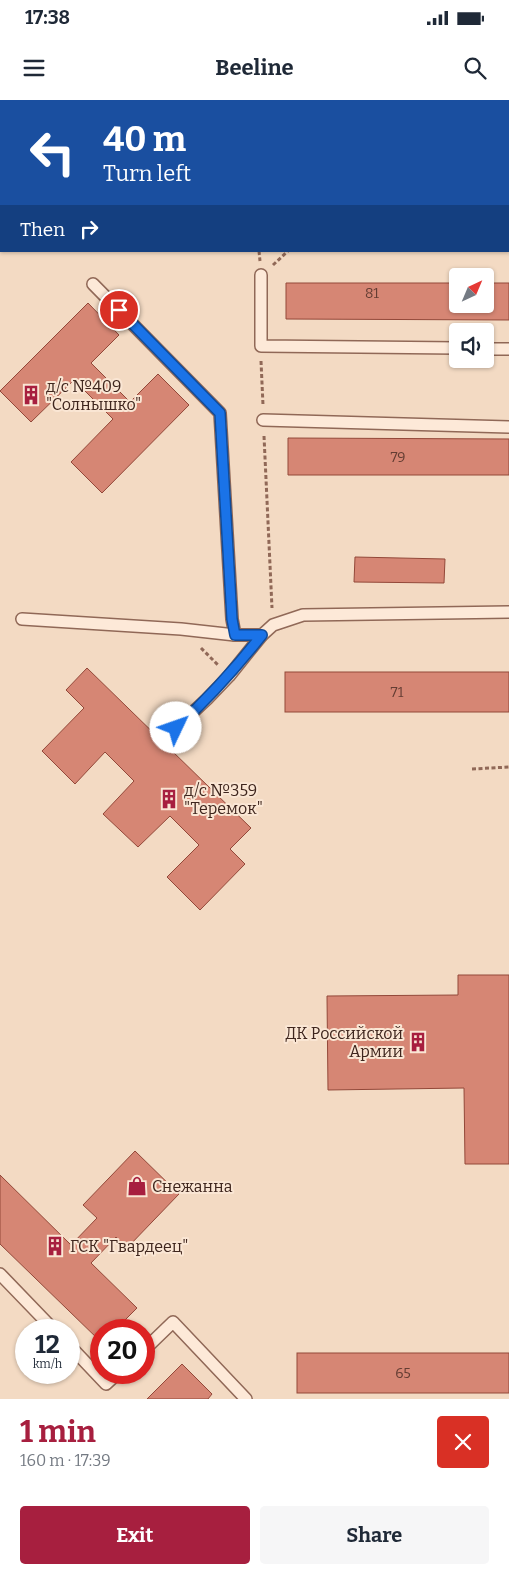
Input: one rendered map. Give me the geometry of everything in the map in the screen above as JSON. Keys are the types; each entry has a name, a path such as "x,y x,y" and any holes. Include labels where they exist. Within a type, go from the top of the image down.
{"lane":[{"path":"261,275 261,346 449,348"},
{"path":"93,284 220,413 232,619 235,635"},
{"path":"494,349 509,349"},
{"path":"263,420 509,427"},
{"path":"176,728 229,676 262,635 273,625 303,615 509,612"},
{"path":"22,619 181,629 235,635 262,635"},
{"path":"0,1274 43,1319"},
{"path":"155,1339 173,1322 246,1399"},
{"path":"80,1357 90,1367"}],"path":[{"path":"261,346 273,625"},
{"path":"181,629 229,676"},
{"path":"472,769 509,767"}],"building":[{"path":"286,283 449,283 449,313 494,313 494,283 509,283 509,320 286,319"},
{"name":"д/с №409 \"Солнышко\"","path":"88,303 119,335 91,363 130,402 158,374 189,405 102,493 71,462 113,419 74,380 31,422 0,391"},
{"path":"288,438 509,439 509,475 288,475"},
{"path":"355,557 445,559 444,583 354,582"},
{"name":"д/с №359 \"Теремок\"","path":"87,668 251,828 230,849 245,864 200,910 167,877 199,845 170,816 138,847 103,814 134,781 105,752 75,784 42,751 84,708 66,690"},
{"path":"285,672 509,672 509,712 285,712"},
{"name":"ДК Российской Армии","path":"458,975 509,975 509,1164 465,1164 464,1088 328,1090 327,996 458,995"},
{"name":"ГСК \"Гвардеец\"","path":"135,1151 179,1194 127,1248 116,1237 91,1263 137,1308 126,1319 90,1319 90,1331 80,1322 80,1319 77,1319 0,1244 0,1175 71,1245 97,1218 83,1205"},
{"path":"297,1353 509,1353 509,1393 297,1393"},
{"path":"182,1364 212,1394 208,1399 147,1399"}],"place":[{"name":"д/с №409 \"Солнышко\"","path":"31,395"},
{"name":"д/с №359 \"Теремок\"","path":"169,799"},
{"name":"ДК Российской Армии","path":"418,1042"},
{"name":"Снежанна","path":"137,1186"},
{"name":"ГСК \"Гвардеец\"","path":"55,1246"}],"route":[{"path":"119,310 220,413 232,619 235,635 262,635 229,676 176,728"}]}
